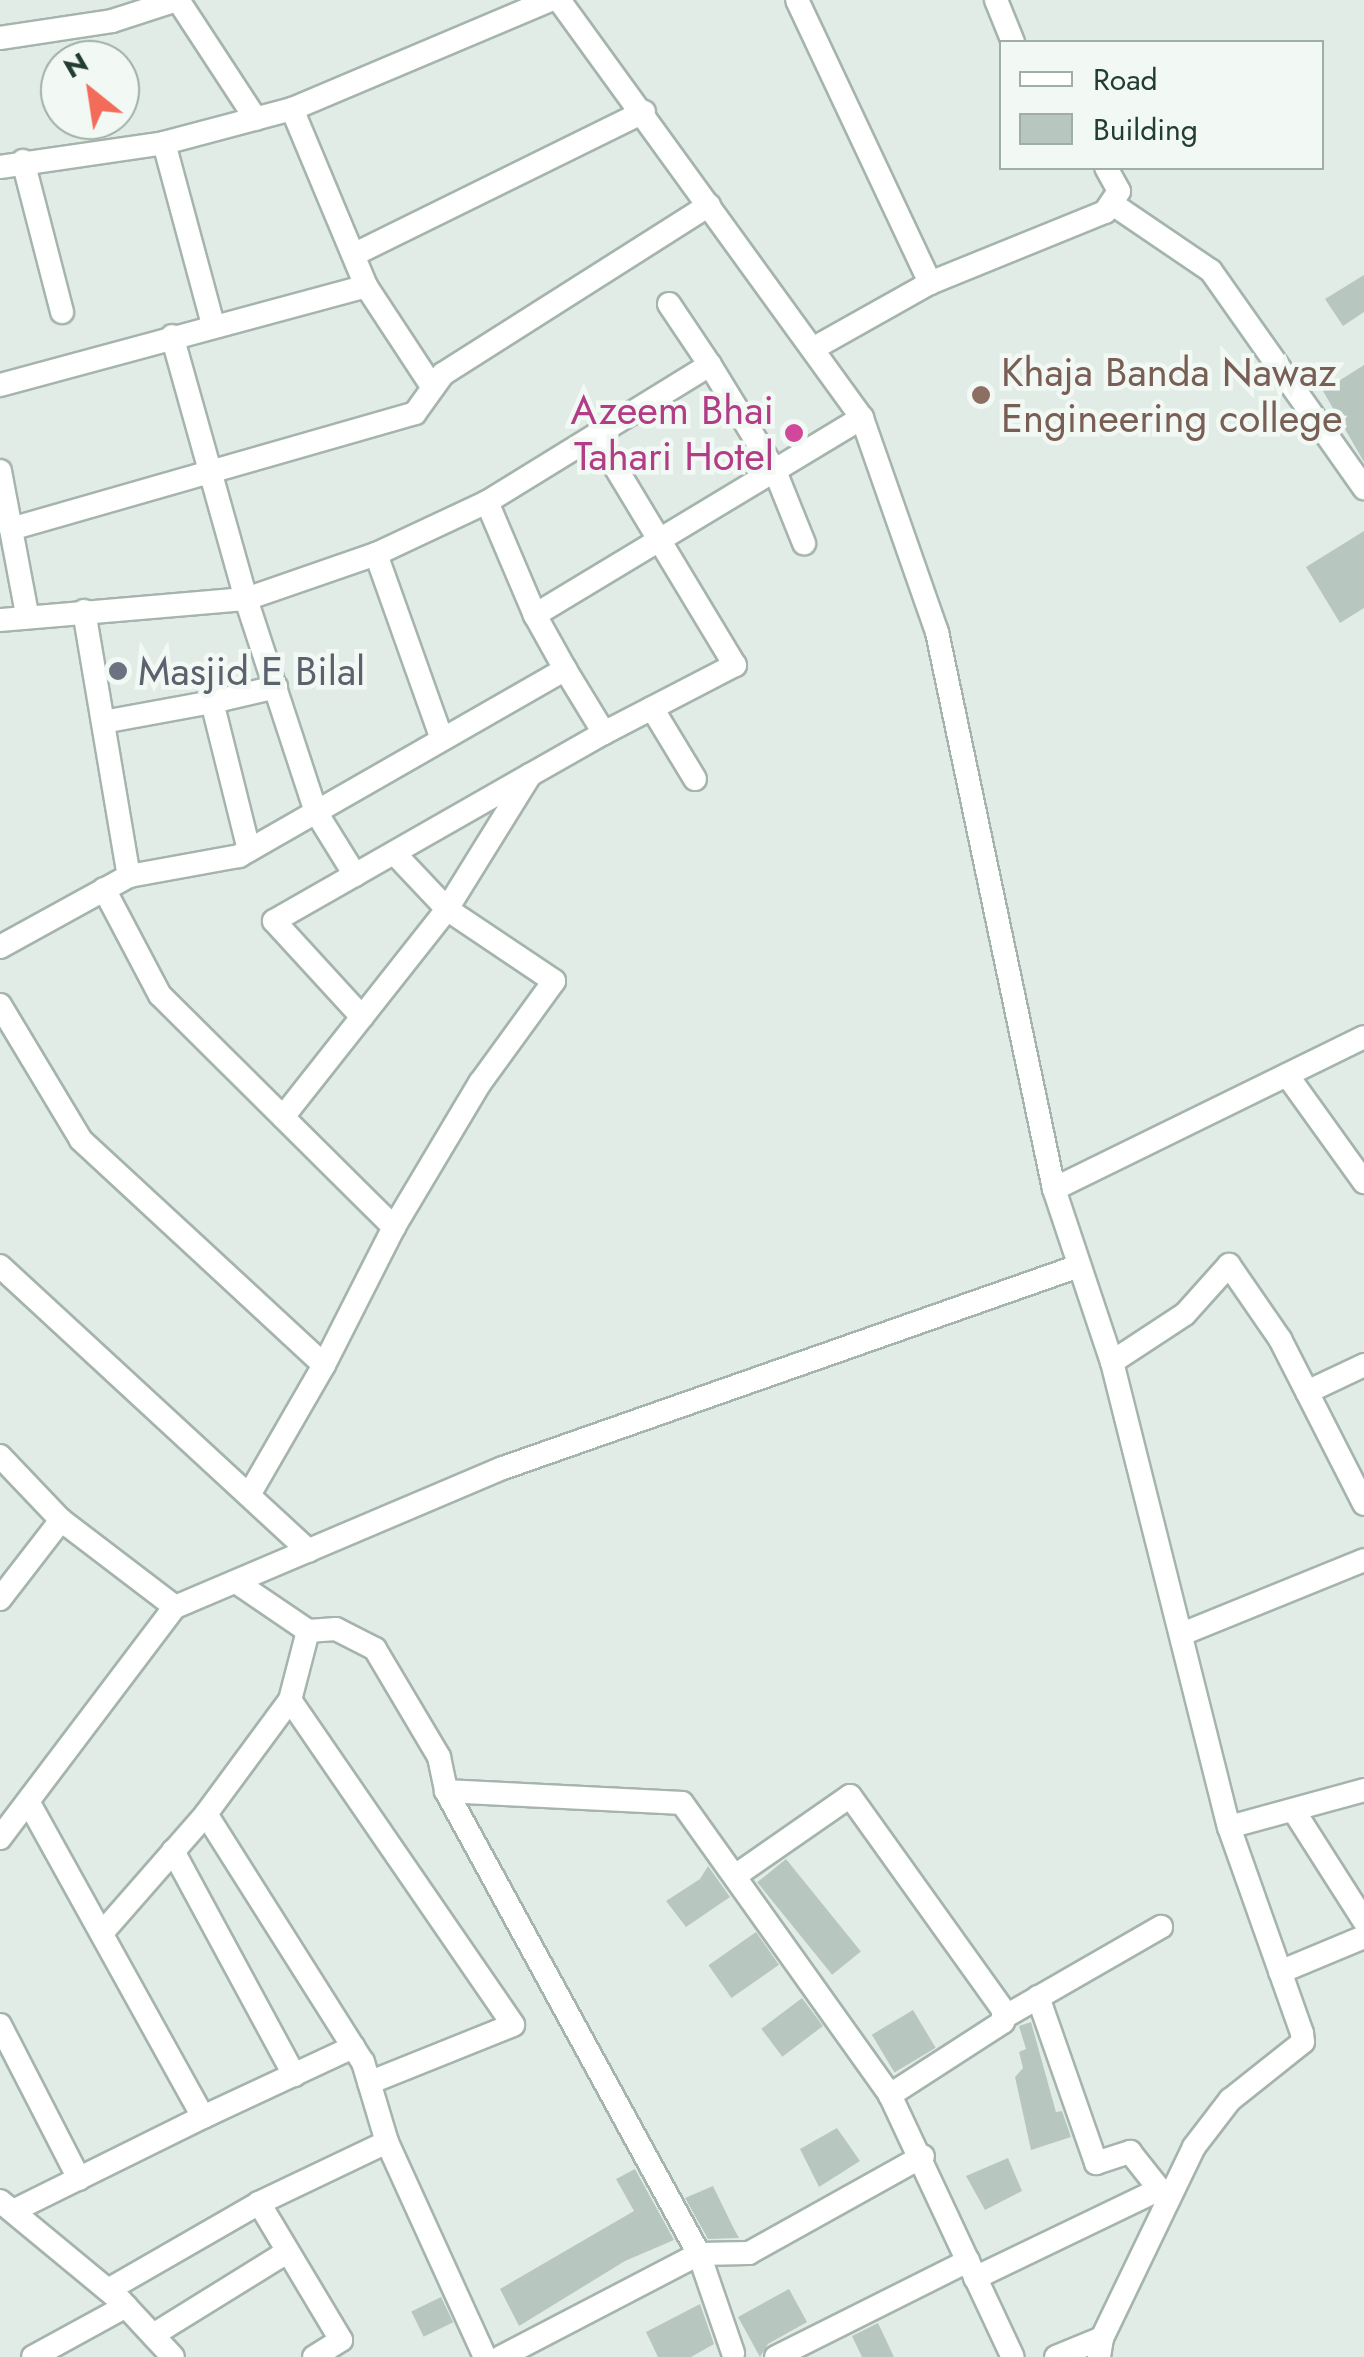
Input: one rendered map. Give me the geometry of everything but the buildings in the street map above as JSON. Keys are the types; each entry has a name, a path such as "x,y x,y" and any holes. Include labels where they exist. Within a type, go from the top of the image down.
{"street":[{"path":"0,38 112,21 177,0 256,119"},
{"path":"62,312 11,164 164,143 292,109 550,0"},
{"path":"560,0 862,418 937,632 1054,1189 1112,1362 1229,1827 1303,2042 1216,2115 1164,2194 1101,2348 1056,2357"},
{"path":"797,0 930,283"},
{"path":"996,0 1012,40"},
{"path":"292,109 366,286 431,385"},
{"path":"355,254 644,112"},
{"path":"164,143 213,324"},
{"path":"814,348 930,283 1114,205 1119,191 1107,170"},
{"path":"11,529 209,469 415,413 431,385 709,205"},
{"path":"1114,205 1211,271 1364,488"},
{"path":"0,385 213,324 366,286"},
{"path":"669,304 775,471 804,543"},
{"path":"172,336 246,599 316,812 355,875"},
{"path":"0,620 27,614 246,599 376,554 487,502 710,365"},
{"path":"535,615 862,418"},
{"path":"362,1017 274,921 604,733 734,665 596,435"},
{"path":"0,471 27,614"},
{"path":"487,502 535,615 604,733"},
{"path":"376,554 442,739"},
{"path":"84,612 129,876"},
{"path":"1,940 129,876 250,850 564,668"},
{"path":"103,722 276,687"},
{"path":"212,702 250,850"},
{"path":"652,708 695,778"},
{"path":"283,1117 447,909 530,775"},
{"path":"249,1496 324,1365 394,1226 480,1083 554,982 447,909 394,852"},
{"path":"104,890 160,995 394,1226"},
{"path":"0,1005 81,1140 324,1365"},
{"path":"1054,1189 1364,1038"},
{"path":"1287,1075 1358,1156 1364,1182"},
{"path":"1112,1362 1184,1314 1229,1265 1307,1392 1364,1504"},
{"path":"0,1266 309,1551"},
{"path":"0,1838 176,1607 503,1468 1078,1266"},
{"path":"1307,1392 1364,1364"},
{"path":"0,1456 61,1520 176,1607"},
{"path":"0,1599 11,1568 61,1520"},
{"path":"1182,1634 1364,1560"},
{"path":"236,1582 308,1631 336,1629 375,1649 439,1757 446,1791 699,2254 731,2356"},
{"path":"102,1933 206,1814 290,1700 308,1631"},
{"path":"290,1700 513,2025 369,2083"},
{"path":"1229,1827 1364,1790"},
{"path":"446,1791 682,1802 890,2095 922,2156 1013,2357"},
{"path":"736,1876 850,1796 1006,2016"},
{"path":"29,1803 204,2118 209,2114"},
{"path":"1294,1811 1364,1921"},
{"path":"206,1814 354,2047 387,2142 484,2357"},
{"path":"173,1852 294,2074"},
{"path":"890,2095 1006,2016 1161,1927"},
{"path":"1280,1972 1364,1937"},
{"path":"1038,1997 1096,2163 1130,2152 1164,2194"},
{"path":"0,2025 78,2179"},
{"path":"173,2357 126,2306 6,2206 78,2179 354,2047"},
{"path":"108,2290 259,2203 387,2142"},
{"path":"501,2357 699,2254 749,2253 922,2156"},
{"path":"776,2357 972,2270 1164,2194"},
{"path":"259,2203 285,2253 345,2348 314,2357"},
{"path":"153,2335 285,2253"},
{"path":"33,2357 126,2306"}],"place":[{"name":"Khaja Banda Nawaz Engineering college","path":"981,395"},
{"name":"Azeem Bhai Tahari Hotel","path":"794,433"},
{"name":"Masjid E Bilal","path":"118,671"}]}
